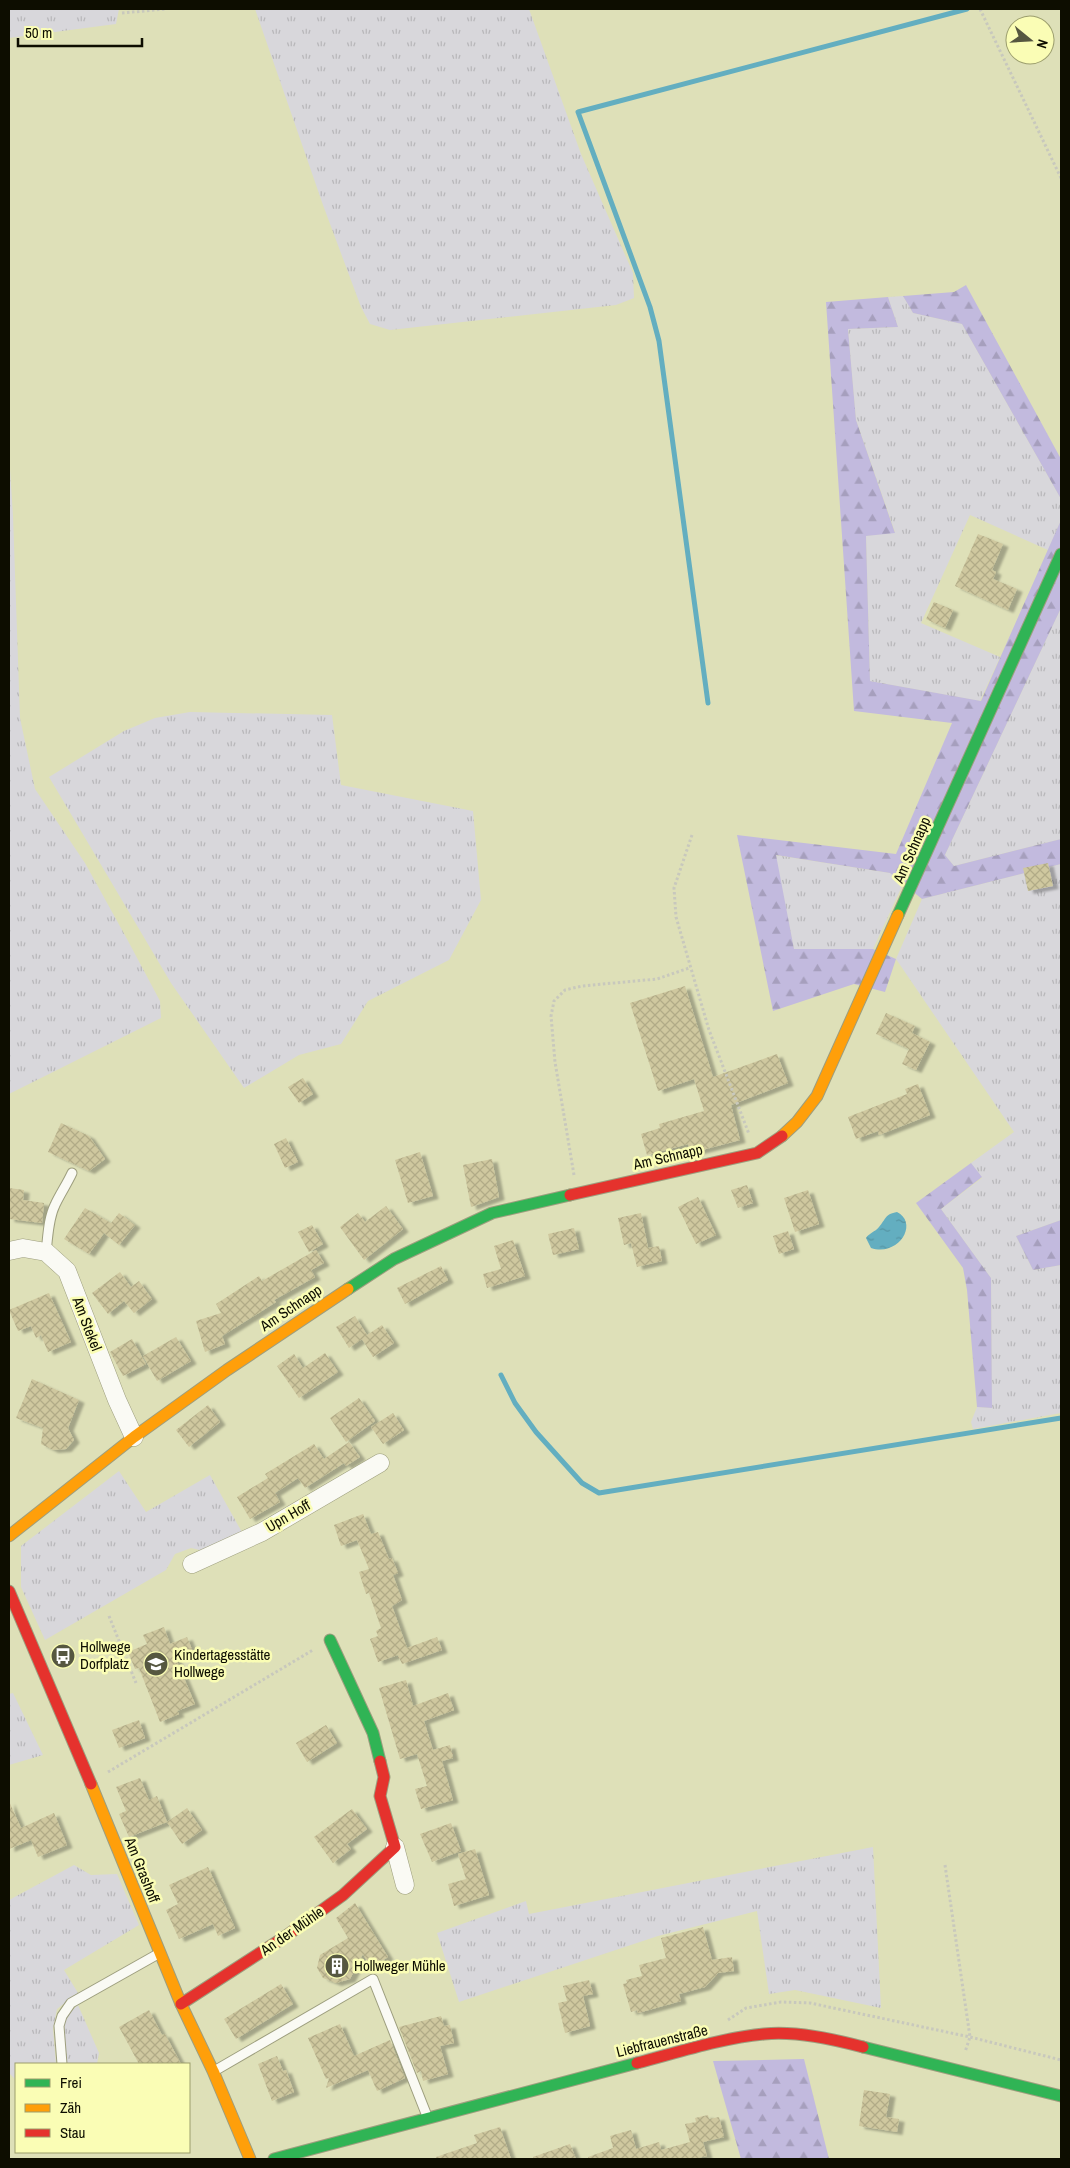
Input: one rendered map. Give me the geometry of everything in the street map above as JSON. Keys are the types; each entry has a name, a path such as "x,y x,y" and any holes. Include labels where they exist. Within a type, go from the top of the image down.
{"street":[{"name":"Am Schnapp","path":"9,1536 134,1437 227,1370 321,1306 394,1260 492,1213 757,1153 782,1138 799,1122 817,1096 1061,554"},
{"path":"9,1252 23,1248 46,1252"},
{"name":"Am Stekel","path":"46,1252 67,1271 117,1400 134,1437"},
{"name":"Upn Hoff","path":"192,1564 262,1532 380,1463"},
{"name":"Am Grashoff","path":"9,1591 181,2004 213,2072 250,2159"},
{"path":"330,1640 373,1733 384,1777 380,1796 404,1885"},
{"name":"An der Mühle","path":"181,2004 286,1936 343,1895 395,1847"},
{"name":"Liebfrauenstraße","path":"274,2159 670,2053 765,2034 803,2035 837,2040 1061,2096"}],"lane":[{"path":"46,1252 51,1216 72,1173"},
{"path":"62,2063 59,2026 62,2016 71,2003 160,1953"},
{"path":"213,2072 373,1979 427,2117"}],"path":[{"path":"122,13 166,9"},
{"path":"980,9 1061,178"},
{"path":"692,835 674,888 676,917 709,1030 757,1153"},
{"path":"578,1193 555,1062 551,1016 554,1000 564,990 582,986 657,979 690,968"},
{"path":"109,1616 136,1683"},
{"path":"90,1783 330,1640"},
{"path":"945,1866 970,2037"},
{"path":"896,2022 970,2037 1061,2060"}],"green space":[{"path":"9,9 119,9 116,24 9,38"},
{"path":"255,9 529,9 581,154 633,273 634,298 616,305 390,330 370,324 361,307 323,205"},
{"path":"966,285 1061,459 1061,499 962,324 913,313 903,296 954,292"},
{"path":"903,296 913,313 962,324 1061,499 1061,520 1048,550 970,515 921,623 1000,657 980,701 870,681 866,536 895,532 856,420 848,329 898,327 888,297"},
{"path":"888,297 898,327 848,329 856,420 895,533 866,536 870,681 981,701 1061,520 1061,608 945,855 954,866 1061,839 1061,864 922,899 890,873 776,855 794,949 873,949 896,959 885,992 854,984 773,1011 737,835 896,854 952,723 854,711 826,302"},
{"path":"9,454 20,718 35,789 85,863 127,939 160,1001 161,1018 9,1094"},
{"path":"1061,608 1061,839 954,866 945,855"},
{"path":"190,712 332,715 341,785 473,811 481,900 449,960 368,1001 341,1044 299,1055 244,1088 171,983 49,777 124,731 155,718"},
{"path":"775,855 890,873 903,884 873,949 794,949"},
{"path":"1061,864 1061,1220 1016,1236 1033,1270 1061,1265 1061,1413 973,1429 971,1422 977,1407 992,1408 991,1278 941,1209 982,1178 971,1163 1014,1132 896,959 922,899"},
{"path":"971,1163 982,1177 941,1209 991,1278 992,1408 977,1407 967,1290 963,1268 916,1203"},
{"path":"1061,1220 1061,1265 1033,1270 1016,1236"},
{"path":"119,1471 146,1512 210,1475 243,1534 204,1551 191,1548 175,1554 166,1570 45,1640 21,1587 21,1546"},
{"path":"13,1693 43,1755 9,1765 9,1694"},
{"path":"873,1847 881,2008 795,1990 769,1994 757,1911 658,1936 459,2002 437,1933 526,1901 529,1914"},
{"path":"74,1865 91,1875 117,1874 139,1925 64,1970 78,1993 57,2009 53,2029 56,2063 15,2063 15,2079 9,2073 9,1900"},
{"path":"78,2005 99,2053 97,2063 67,2063 64,2025 67,2015"},
{"path":"804,2059 829,2159 741,2159 713,2061"}],"water":[{"path":"897,1212 903,1217 906,1224 903,1238 890,1248 871,1248 866,1238 888,1216"}],"building":[{"path":"978,534 1003,544 992,570 996,572 993,579 1017,589 1008,610 955,586"},
{"path":"934,602 953,610 945,628 926,619"},
{"path":"1048,863 1053,886 1028,891 1023,868"},
{"path":"685,986 713,1077 777,1054 788,1083 731,1105 740,1140 691,1153 688,1144 647,1155 641,1134 660,1128 659,1124 704,1111 694,1079 658,1091 630,1003"},
{"path":"886,1013 915,1026 912,1033 930,1042 916,1070 902,1064 909,1049 876,1034"},
{"path":"303,1078 313,1094 299,1103 288,1087"},
{"path":"918,1084 930,1115 879,1135 878,1131 856,1139 848,1117 907,1094 905,1089"},
{"path":"61,1123 89,1136 105,1159 89,1171 48,1152"},
{"path":"286,1138 298,1162 285,1168 274,1144"},
{"path":"420,1152 433,1196 408,1203 395,1160"},
{"path":"492,1159 499,1197 471,1207 463,1165"},
{"path":"747,1185 753,1203 738,1208 731,1190"},
{"path":"9,1188 24,1190 23,1200 44,1203 42,1223 9,1219"},
{"path":"808,1190 819,1224 795,1232 784,1198"},
{"path":"698,1197 716,1235 696,1244 678,1207"},
{"path":"386,1206 403,1229 364,1260 340,1227 358,1213 365,1222"},
{"path":"85,1208 111,1223 119,1213 135,1225 119,1245 104,1233 89,1254 64,1239"},
{"path":"641,1213 648,1248 659,1246 662,1261 637,1267 631,1243 624,1245 618,1218"},
{"path":"312,1225 323,1244 309,1252 298,1232"},
{"path":"574,1228 579,1249 553,1255 548,1234"},
{"path":"788,1231 794,1249 779,1254 773,1236"},
{"path":"513,1240 525,1276 487,1288 483,1274 501,1269 494,1246"},
{"path":"316,1250 324,1263 311,1270 315,1277 274,1300 276,1302 222,1336 225,1344 205,1352 196,1321 221,1313 216,1304 259,1276 262,1281"},
{"path":"441,1266 448,1280 405,1304 397,1288"},
{"path":"120,1272 131,1287 139,1281 152,1299 134,1313 124,1301 108,1314 92,1293"},
{"path":"49,1293 71,1342 48,1352 41,1335 36,1338 31,1326 18,1331 9,1310"},
{"path":"355,1316 367,1335 382,1325 394,1343 373,1357 362,1339 349,1348 336,1327"},
{"path":"176,1337 191,1361 157,1381 143,1356"},
{"path":"132,1339 146,1364 123,1376 110,1352"},
{"path":"325,1353 338,1372 299,1398 277,1366 294,1354 303,1368"},
{"path":"32,1379 79,1400 68,1428 74,1440 66,1449 53,1450 41,1444 43,1428 16,1418"},
{"path":"359,1398 375,1421 346,1442 330,1418"},
{"path":"208,1405 220,1422 189,1447 176,1430"},
{"path":"393,1413 404,1430 383,1444 371,1427"},
{"path":"349,1442 360,1457 346,1466 344,1463 305,1488 298,1478 275,1493 280,1502 250,1519 237,1497 268,1478 265,1474 314,1444 324,1459"},
{"path":"363,1514 371,1534 378,1532 389,1559 392,1558 398,1573 393,1575 402,1600 392,1606 407,1648 437,1637 442,1650 402,1664 398,1655 378,1662 370,1639 378,1636 376,1631 381,1628 369,1593 366,1594 359,1572 369,1569 357,1540 341,1546 334,1525"},
{"path":"164,1627 170,1644 187,1637 193,1652 176,1659 195,1704 177,1711 179,1714 160,1722 139,1668 135,1669 128,1652 147,1644 143,1635"},
{"path":"406,1680 413,1706 448,1693 454,1710 424,1721 433,1750 450,1745 453,1758 442,1761 453,1800 421,1809 415,1789 427,1786 417,1754 400,1759 379,1688"},
{"path":"139,1720 145,1738 119,1748 112,1730"},
{"path":"326,1725 337,1743 307,1762 296,1743"},
{"path":"140,1778 149,1800 157,1796 167,1822 129,1837 119,1814 126,1811 116,1787"},
{"path":"9,1801 21,1828 54,1813 67,1845 38,1857 31,1840 9,1849"},
{"path":"187,1808 202,1830 182,1844 167,1822"},
{"path":"352,1809 367,1829 347,1844 351,1849 333,1863 314,1837"},
{"path":"451,1823 461,1851 432,1862 420,1834"},
{"path":"475,1849 489,1895 454,1906 448,1884 466,1879 458,1854"},
{"path":"208,1867 235,1928 218,1936 213,1924 179,1939 166,1910 178,1904 169,1885"},
{"path":"355,1903 388,1957 371,1968 363,1954 350,1979 336,1983 323,1978 317,1968 320,1955 348,1938 336,1918"},
{"path":"703,1927 712,1960 732,1957 734,1971 718,1973 705,1987 679,1994 681,2001 638,2013 637,2010 631,2012 623,1984 627,1983 626,1980 642,1976 639,1965 666,1958 661,1938"},
{"path":"589,1980 593,1994 583,1996 590,2026 565,2033 558,2003 567,2001 563,1986"},
{"path":"281,1984 293,2004 236,2039 224,2019"},
{"path":"149,2010 162,2035 165,2034 180,2063 138,2063 119,2027"},
{"path":"441,2016 444,2026 450,2025 454,2043 440,2046 448,2074 423,2081 421,2071 417,2073 399,2027"},
{"path":"340,2024 354,2056 390,2040 405,2078 377,2091 368,2070 326,2088 329,2078 326,2079 308,2038"},
{"path":"277,2056 283,2071 286,2070 294,2092 272,2101 258,2064"},
{"path":"864,2090 890,2094 886,2117 899,2119 897,2132 859,2126"},
{"path":"708,2115 709,2119 719,2117 724,2137 703,2142 707,2156 692,2159 588,2159 588,2157 613,2148 610,2136 631,2130 636,2149 659,2142 661,2150 690,2142 685,2124 696,2122 695,2118"},
{"path":"500,2127 511,2159 436,2159 436,2157 477,2143 474,2135"},
{"path":"570,2144 576,2159 534,2159 533,2157"}],"waterway":[{"path":"708,703 659,341 650,307 578,112 967,9"},
{"path":"501,1375 515,1403 536,1432 582,1483 599,1493 1061,1418"}],"traffic: fast":[{"path":"898,915 1061,554"},
{"path":"348,1289 394,1259 492,1213 570,1195"},
{"path":"330,1640 373,1733 380,1761"},
{"path":"863,2047 1061,2096"},
{"path":"274,2159 637,2063"}],"traffic: slow":[{"path":"782,1136 797,1122 817,1096 898,915"},
{"path":"9,1536 134,1437 227,1370 348,1289"},
{"path":"91,1784 181,2004 213,2071 250,2159"}],"traffic: jam":[{"path":"570,1195 757,1153 782,1136"},
{"path":"9,1591 91,1784"},
{"path":"181,2004 286,1936 343,1895 395,1847 380,1796 384,1777 380,1761"},
{"path":"637,2063 716,2042 776,2033 827,2039 863,2047"}],"place":[{"name":"Hollwege Dorfplatz","path":"63,1656"},
{"name":"Kindertagesstätte Hollwege","path":"156,1664"},
{"name":"Hollweger Mühle","path":"337,1966"}]}
